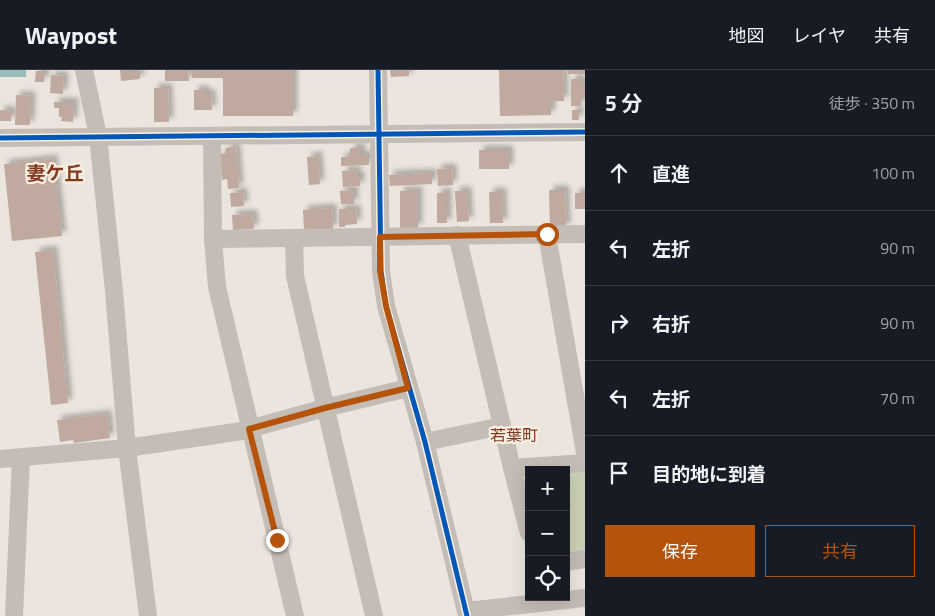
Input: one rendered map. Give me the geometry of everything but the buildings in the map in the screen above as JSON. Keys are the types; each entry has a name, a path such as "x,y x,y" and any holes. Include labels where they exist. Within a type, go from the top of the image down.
{"street":[{"path":"84,70 98,136 114,291 127,448 148,616"},
{"path":"378,70 380,271 386,306 425,442 466,613 585,598"},
{"path":"0,138 585,132"},
{"path":"212,136 213,239 217,287 249,429 295,616"},
{"path":"547,234 585,453"},
{"path":"213,239 585,234"},
{"path":"457,235 525,518"},
{"path":"294,238 295,276 374,616"},
{"path":"0,459 127,448 249,429 408,388"},
{"path":"425,442 502,426"},
{"path":"14,616 21,458"},
{"path":"512,468 585,463"},
{"path":"570,561 585,559"}],"green space":[{"path":"585,469 585,555 570,557 570,511 570,471"}],"water":[{"path":"0,70 26,70 26,77 0,77"}],"cycle path":[{"path":"378,70 381,271 386,306 425,442 467,616"},
{"path":"0,138 585,132"}],"district":[{"name":"妻ケ丘","path":"55,173"},
{"name":"若葉町","path":"514,435"}],"route":[{"path":"277,540 249,429 408,388 386,306 380,271 380,237 547,234"}]}
